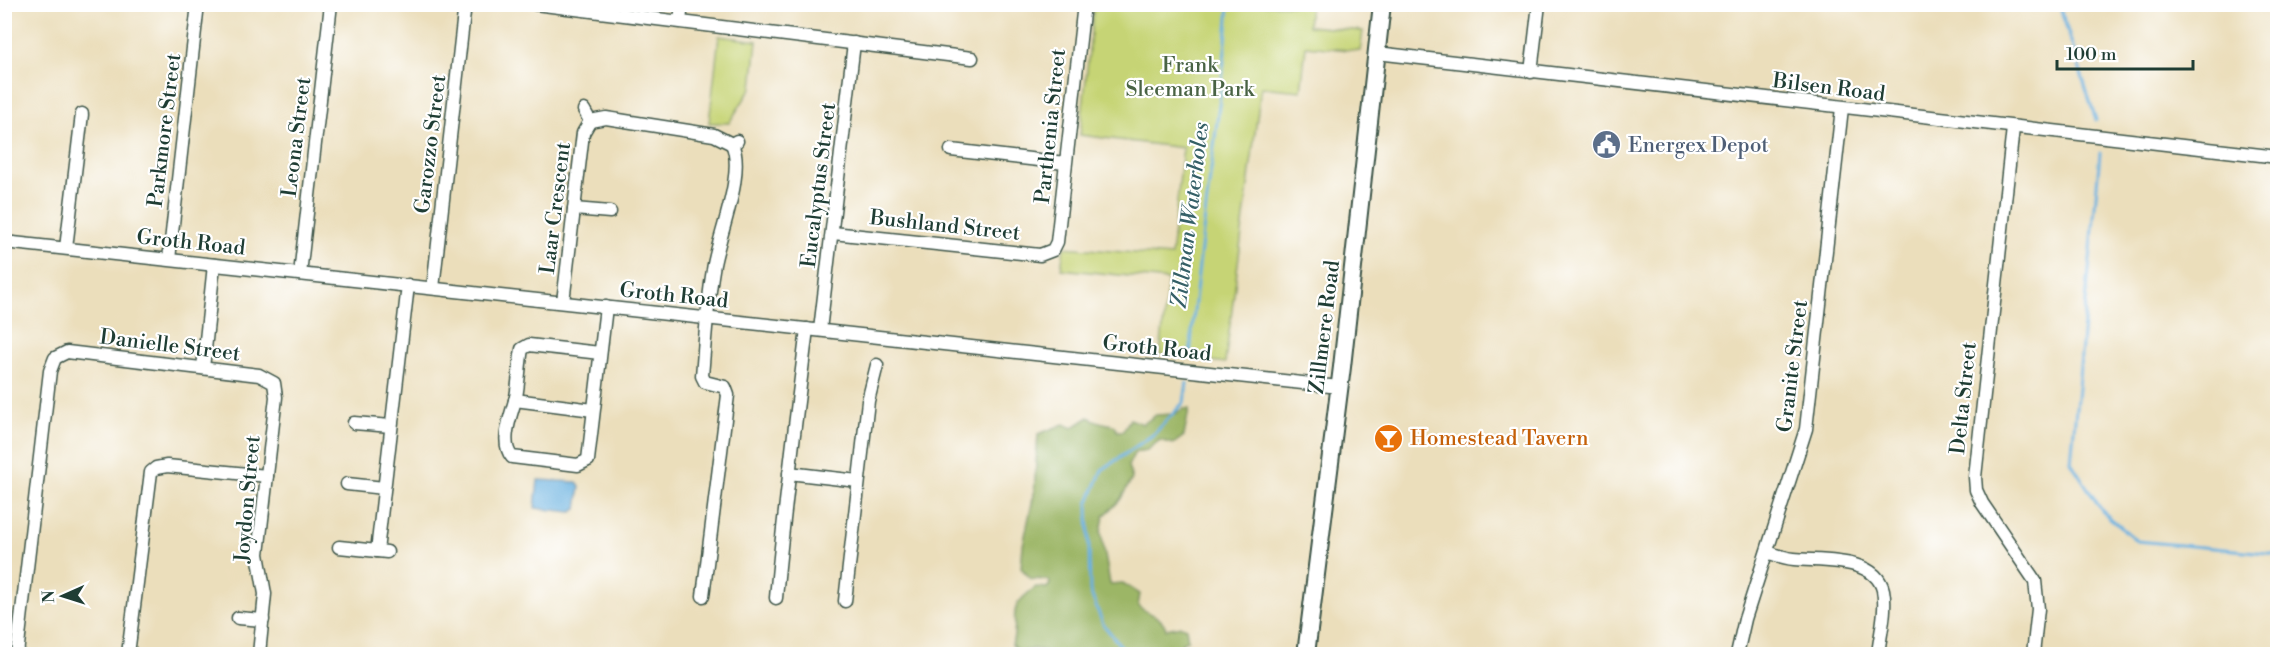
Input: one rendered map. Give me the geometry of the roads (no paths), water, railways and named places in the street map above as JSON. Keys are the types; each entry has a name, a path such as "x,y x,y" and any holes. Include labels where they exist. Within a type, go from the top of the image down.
{"main road":[{"name":"Zillmere Road","path":"1306,654 1340,387 1382,4"}],"street":[{"name":"Parkmore Street","path":"169,259 198,4"},
{"name":"Leona Street","path":"300,274 331,4"},
{"name":"Garozzo Street","path":"433,288 465,4"},
{"path":"535,4 579,7 972,58"},
{"path":"680,21 682,4"},
{"name":"Parthenia Street","path":"1053,250 1057,242 1084,4"},
{"path":"1531,72 1539,4"},
{"name":"Eucalyptus Street","path":"820,330 854,43"},
{"name":"Bilsen Road","path":"1377,53 2277,157"},
{"name":"Granite Street","path":"1737,654 1745,619 1806,429 1842,108"},
{"path":"66,248 82,114"},
{"name":"Laar Crescent","path":"563,302 587,116 714,135 734,142 735,158 730,202 712,271 702,379 705,382 725,387 728,395 703,596"},
{"name":"Delta Street","path":"2013,128 1975,477 1976,490 1982,503 2035,581 2038,609 2033,654"},
{"path":"951,150 1065,163"},
{"path":"574,209 610,213"},
{"name":"Bushland Street","path":"833,233 1040,255 1053,250"},
{"name":"Groth Road","path":"4,242 1340,387"},
{"path":"203,368 214,265"},
{"path":"339,547 382,551 384,488 408,285"},
{"path":"600,353 525,346 521,351 515,400 511,411 507,446 510,455 519,459 584,464 590,456 593,410 606,307"},
{"path":"776,598 807,329"},
{"name":"Danielle Street","path":"17,654 52,361 59,354 70,352 262,376 274,382"},
{"path":"846,601 868,401 877,365"},
{"name":"Joydon Street","path":"259,654 265,594 258,554 276,397 274,382"},
{"path":"515,400 593,410"},
{"path":"354,423 391,426"},
{"path":"128,654 151,472 156,468 167,466 267,476"},
{"path":"789,473 858,481"},
{"path":"347,484 384,488"},
{"path":"1767,552 1793,559 1860,566 1873,574 1882,586 1884,598 1878,654"},
{"path":"238,618 263,620"}],"water":[{"path":"538,480 577,482 580,486 577,509 572,512 535,508"}],"waterway":[{"name":"Zillman Waterholes","path":"1190,358 1229,4"},
{"path":"2059,4 2096,120"},
{"path":"2100,153 2071,462 2102,511 2137,541 2278,554"},
{"name":"Zillman Waterholes","path":"1127,654 1103,624 1090,591 1088,504 1102,470 1154,434 1184,402 1187,383"}],"place":[{"name":"Energex Depot","path":"1607,145"},
{"name":"Homestead Tavern","path":"1389,438"}],"park label":[{"name":"Frank Sleeman Park","path":"1190,77"}]}
